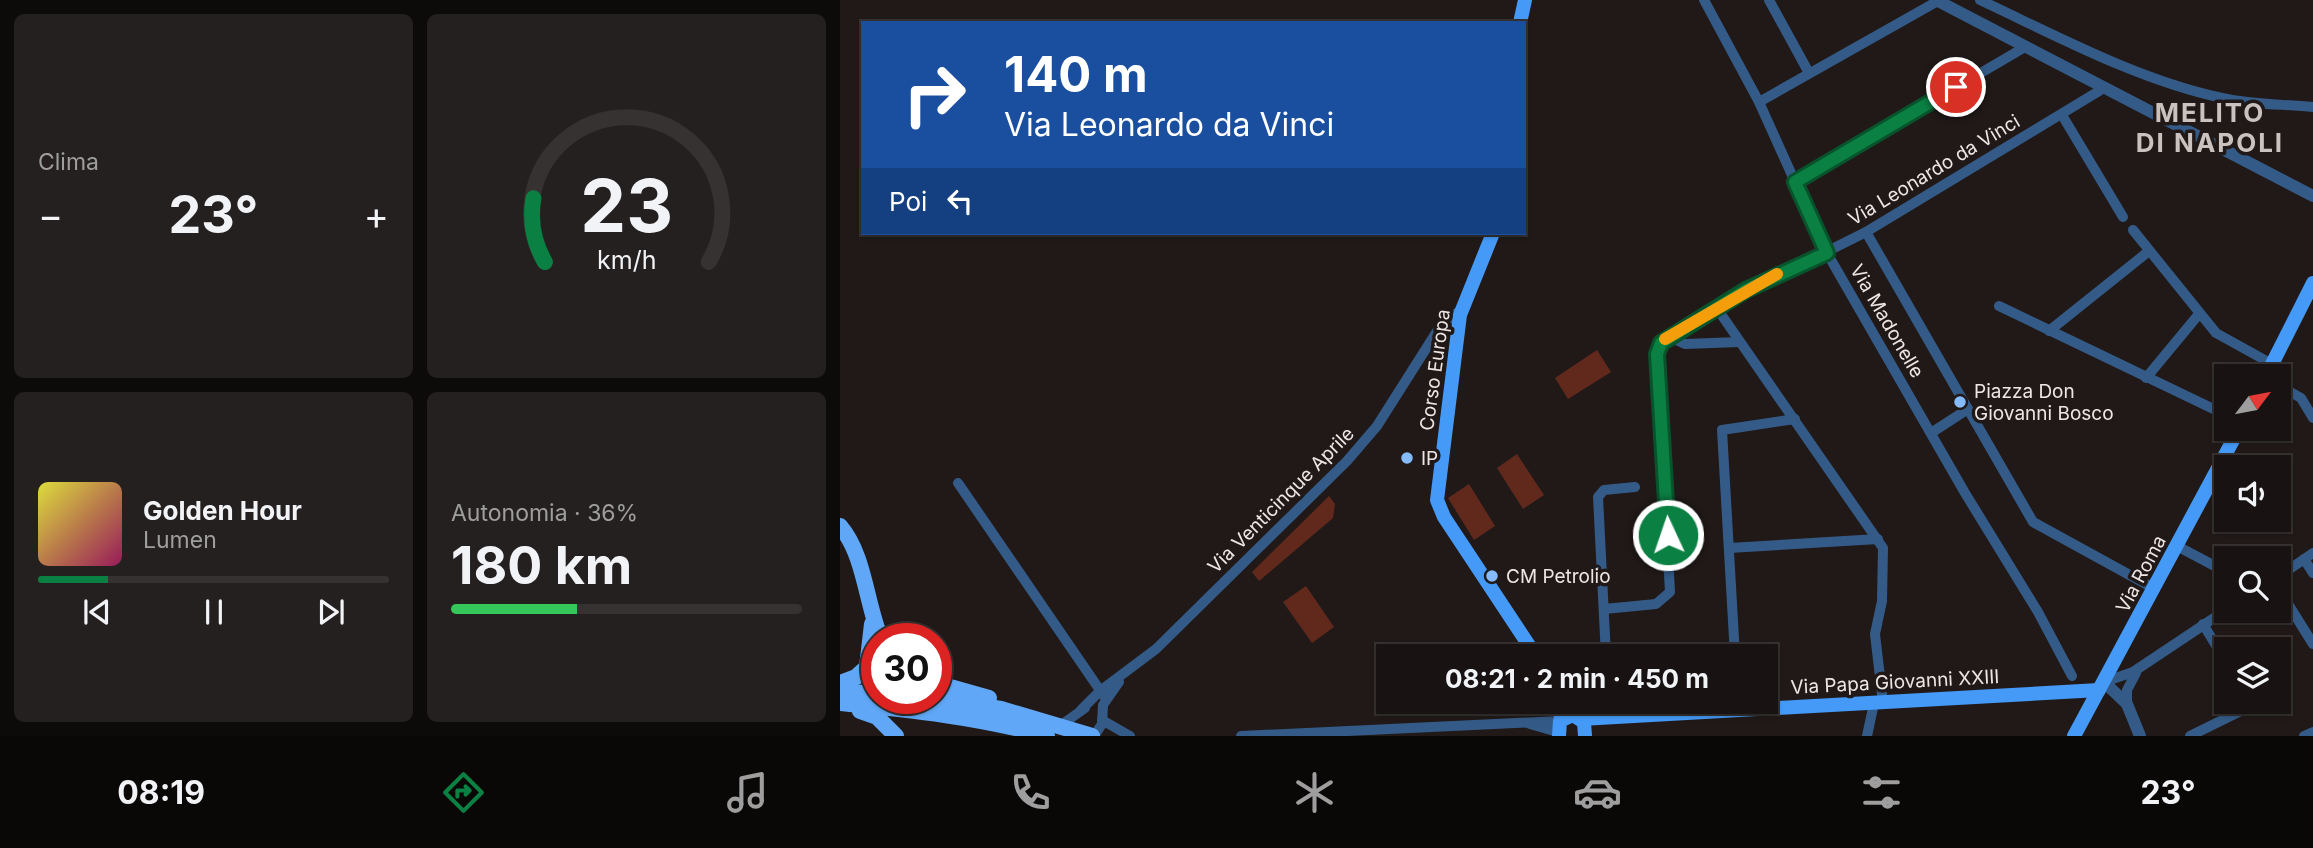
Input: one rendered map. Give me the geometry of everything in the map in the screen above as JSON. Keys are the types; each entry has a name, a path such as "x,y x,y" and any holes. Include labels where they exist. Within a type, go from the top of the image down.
{"highway":[{"path":"840,526 854,550 874,623"},
{"path":"840,683 856,677 867,667 873,639 872,618"},
{"path":"952,687 1015,704 1073,729"},
{"path":"840,691 861,693"},
{"path":"952,702 1001,709 1093,736"},
{"path":"840,705 938,712 997,722 1047,736"},
{"path":"840,705 877,717 897,736"},
{"path":"1001,736 1047,736"}],"main road":[{"path":"1520,21 1525,0"},
{"name":"Corso Europa","path":"1492,235 1456,318 1456,346 1437,500 1444,517 1528,644"},
{"path":"2272,364 2313,283"},
{"name":"Via Roma","path":"2074,736 2102,686 2118,673 2155,589 2233,441"},
{"name":"Via Papa Giovanni XXIII","path":"1778,705 1878,703 2102,686"},
{"name":"Via Papa Giovanni XXIII","path":"1566,724 1644,714"},
{"path":"1585,736 1609,717"},
{"path":"1566,724 1586,727 1585,736"}],"street":[{"name":"Via Madonelle","path":"1704,0 1759,102 1827,253 2038,612 2072,676"},
{"path":"1769,0 1810,73"},
{"path":"1759,102 1937,0 2313,196"},
{"path":"1980,0 2122,65 2199,92 2247,102 2313,107"},
{"path":"1795,182 2025,47"},
{"name":"Via Leonardo da Vinci","path":"1668,336 1776,274 1827,253 1866,232 2104,88"},
{"path":"2062,115 2123,217"},
{"path":"2133,230 2216,333 2260,364"},
{"path":"1866,232 2035,525 2155,589"},
{"path":"2049,331 2149,251"},
{"path":"1999,306 2214,409"},
{"path":"1716,307 1878,539 1884,557 1882,608 1875,634 1878,703 1867,736"},
{"path":"2146,378 2199,314"},
{"path":"1435,333 1456,318"},
{"path":"1435,333 1448,334 1456,346"},
{"name":"Via Venticinque Aprile","path":"1047,736 1103,695 1202,606 1364,443 1435,333"},
{"path":"1604,609 1656,604 1670,592 1657,354 1661,343 1668,336 1685,344 1739,342"},
{"path":"2291,392 2301,398 2313,418"},
{"path":"1931,433 1968,409"},
{"path":"1734,644 1722,430 1725,427 1795,419"},
{"path":"958,484 1103,695 1102,716 1093,736"},
{"path":"1605,644 1599,494 1607,489 1635,487"},
{"path":"1730,548 1878,539"},
{"path":"2177,546 2214,566"},
{"path":"2291,568 2309,556 2313,573"},
{"path":"2291,609 2313,644"},
{"path":"2140,736 2127,704 2129,682 2141,667 2214,617"},
{"path":"2203,624 2214,642"},
{"path":"2118,673 2141,667"},
{"path":"2102,686 2127,704"},
{"path":"1081,710 1095,708 1130,736"},
{"path":"2190,736 2233,714"},
{"name":"Via Papa Giovanni XXIII","path":"1241,736 1416,731 1519,721 1566,724"},
{"path":"2304,736 2313,732"}],"shaded area":[{"path":"1597,350 1611,372 1568,399 1555,378"},
{"path":"1517,454 1544,495 1523,509 1497,468"},
{"path":"1469,484 1495,526 1474,540 1448,498"},
{"path":"1329,496 1335,504 1333,518 1259,581 1252,572"},
{"path":"1306,586 1334,627 1312,643 1283,602"}],"slow traffic":[{"path":"1665,339 1777,274"}],"place":[{"name":"Piazza Don Giovanni Bosco","path":"1960,402"},
{"name":"IP","path":"1407,458"},
{"name":"CM Petrolio","path":"1492,576"}],"district":[{"name":"MELITO DI NAPOLI","path":"2210,127"}],"route":[{"path":"1668,535 1657,354 1661,343 1668,336 1746,290 1827,253 1795,182 1956,87"}]}
